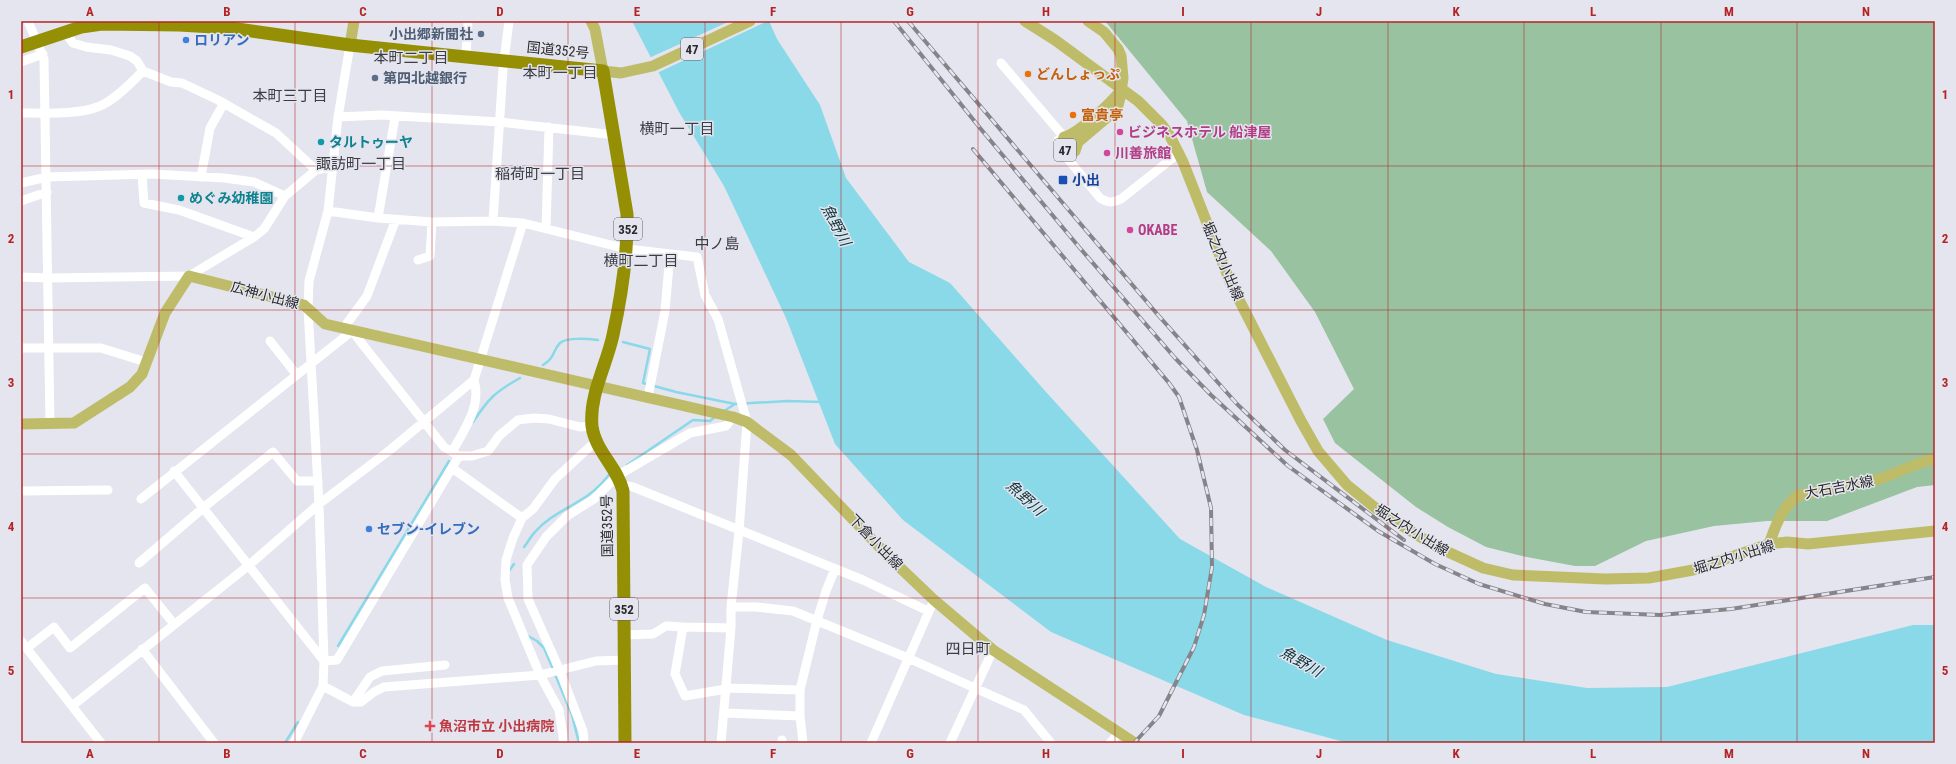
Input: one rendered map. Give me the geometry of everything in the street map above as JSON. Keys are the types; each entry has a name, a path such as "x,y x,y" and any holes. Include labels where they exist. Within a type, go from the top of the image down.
{"highway":[{"name":"国道352号","path":"21,47 81,24 179,23 230,28 350,46 466,56 603,71 628,214 627,249 613,335 592,411 592,426 596,441 620,481 624,529 625,743"}],"main road":[{"path":"350,46 354,21"},
{"path":"591,21 595,29 603,71"},
{"name":"47","path":"603,71 621,73 633,72 669,60 750,21"},
{"name":"堀之内小出線","path":"1025,21 1055,40 1138,101 1153,114 1170,136 1179,153 1231,284 1301,421 1318,450 1333,470 1346,485 1383,514 1460,559 1496,572 1532,577 1605,579 1649,578 1693,570 1769,544 1786,542 1808,544 1935,532"},
{"name":"47","path":"1088,21 1111,40 1121,56 1123,72 1122,90 1117,108 1078,142 1075,151 1070,152 1064,148 1062,144 1064,137 1073,133 1113,100 1122,90"},
{"path":"21,424 74,423 130,387 142,374 165,313 189,276"},
{"name":"広神小出線","path":"189,276 304,305 325,324 598,386"},
{"name":"下倉小出線","path":"598,386 649,390 747,422 791,455 891,559 934,600 993,650 1135,743"},
{"name":"大石吉水線","path":"1769,544 1781,513 1791,501 1799,496 1880,479 1920,463 1935,460"}],"street":[{"path":"28,21 43,54 46,113 48,278 47,348 50,424"},
{"path":"466,56 468,21"},
{"path":"493,221 504,61 509,21"},
{"path":"64,31 73,43 86,47 111,50 130,56 137,60 143,71 172,82 182,83 224,103 276,133 316,170"},
{"path":"294,743 322,686 324,661 319,504 310,363 308,309 309,282 328,211 338,117 350,46"},
{"path":"21,62 43,54"},
{"path":"1002,63 1064,137 1058,140 1058,148 1100,198 1107,202 1113,202 1121,199 1179,153"},
{"path":"21,113 46,113 89,109 102,105 128,85 143,71"},
{"path":"201,177 210,128 224,103"},
{"path":"338,117 382,115 395,117 500,122 615,135"},
{"path":"378,218 395,117"},
{"path":"546,229 549,127"},
{"path":"21,277 189,276 254,237 264,229 285,196 316,170 332,167"},
{"path":"21,183 47,177 142,175 201,177 254,182 285,196"},
{"path":"142,175 144,203 179,210 254,237"},
{"path":"21,201 46,192"},
{"path":"328,211 378,218 432,222 493,221 523,223 627,249 697,257 705,295 718,319 747,422 739,531 730,607 731,628 721,743"},
{"path":"141,499 310,363 348,330 367,296 396,219"},
{"path":"418,260 430,256 432,222"},
{"path":"72,706 248,566 319,504 474,380 523,223"},
{"path":"649,390 665,311 670,254"},
{"path":"348,330 444,447 455,454 472,456 488,451 499,436 518,420 549,418 566,424 592,426"},
{"path":"270,341 296,374"},
{"path":"21,348 101,348 146,362"},
{"path":"324,661 337,660 452,468 455,454 472,416 476,387 474,380"},
{"path":"584,743 583,731 528,599 527,565 546,537 567,516 690,433 726,426 733,417"},
{"path":"564,743 559,710 540,675 508,598 505,580 506,560 513,538 522,518 533,509 556,479 596,441"},
{"path":"139,563 203,508 273,452 297,481 318,482"},
{"path":"452,468 522,518"},
{"path":"174,471 324,661"},
{"path":"620,481 835,569 928,611"},
{"path":"21,491 108,490"},
{"path":"803,743 800,716 800,690 817,620 835,569"},
{"path":"101,743 24,645 54,627 70,648 145,588 174,624"},
{"path":"871,743 934,600"},
{"path":"730,607 756,607 793,611 908,658 1024,710 1051,743"},
{"path":"624,635 653,634 666,626 731,628"},
{"path":"683,627 675,674 686,696 726,689 800,690"},
{"path":"142,650 214,743"},
{"path":"950,743 993,650"},
{"path":"322,686 353,702 361,702 374,692 384,687 540,675 596,661 624,660"},
{"path":"353,702 370,677 382,671 445,665"},
{"path":"724,713 800,716"},
{"path":"1110,743 1120,733"}],"green space":[{"path":"1105,21 1935,21 1935,485 1917,487 1827,521 1767,521 1714,526 1646,541 1595,566 1575,566 1522,556 1486,547 1448,527 1416,507 1335,443 1323,419 1354,389 1315,312 1271,251 1207,192 1187,121"}],"water":[{"name":"魚野川","path":"632,21 769,21 777,39 820,105 846,178 909,262 950,283 1046,392 1180,539 1266,587 1387,640 1496,674 1587,688 1667,687 1913,625 1935,625 1935,743 1348,743 1244,715 1051,632 903,520 835,444 786,318 724,186 679,112"}],"pier":[{"path":"730,21 768,21 657,73 649,58"}],"waterway":[{"path":"543,365 552,357 560,343 563,341 578,339 598,340"},
{"path":"623,342 650,349 643,383 676,392 735,404 788,401 822,402"},
{"path":"473,422 493,396 504,387 520,378"},
{"path":"724,411 735,404"},
{"path":"627,465 693,420 710,421 715,417"},
{"path":"338,646 449,461"},
{"path":"524,547 540,527 556,515 587,496 609,475"},
{"path":"509,571 514,564"},
{"path":"528,636 537,641 544,648 553,669"},
{"path":"555,674 572,715 579,743"},
{"path":"285,743 298,722"}],"railway":[{"path":"894,21 980,128 1079,247 1175,358 1211,395 1288,466 1378,531 1435,564 1479,584 1545,604 1586,612 1660,615 1731,609 1935,577"},
{"path":"908,21 1158,315 1237,404 1285,450 1404,540"},
{"path":"973,149 1169,383 1179,397 1197,450 1211,508 1212,567 1204,615 1194,647 1159,716 1134,743"}],"place":[{"name":"小出郷新聞社","path":"481,34"},
{"name":"ロリアン","path":"186,40"},
{"name":"どんしょっぷ","path":"1028,74"},
{"name":"第四北越銀行","path":"375,78"},
{"name":"富貴亭","path":"1073,115"},
{"name":"ビジネスホテル 船津屋","path":"1120,132"},
{"name":"タルトゥーヤ","path":"321,142"},
{"name":"川善旅館","path":"1107,153"},
{"name":"小出","path":"1063,180"},
{"name":"めぐみ幼稚園","path":"181,198"},
{"name":"OKABE","path":"1130,230"},
{"name":"セブン-イレブン","path":"369,529"},
{"name":"魚沼市立 小出病院","path":"430,726"}],"district":[{"name":"本町二丁目","path":"411,58"},
{"name":"本町一丁目","path":"560,73"},
{"name":"本町三丁目","path":"290,96"},
{"name":"横町一丁目","path":"677,129"},
{"name":"諏訪町一丁目","path":"361,164"},
{"name":"稲荷町一丁目","path":"540,174"},
{"name":"中ノ島","path":"717,244"},
{"name":"横町二丁目","path":"641,261"},
{"name":"四日町","path":"968,649"}]}
